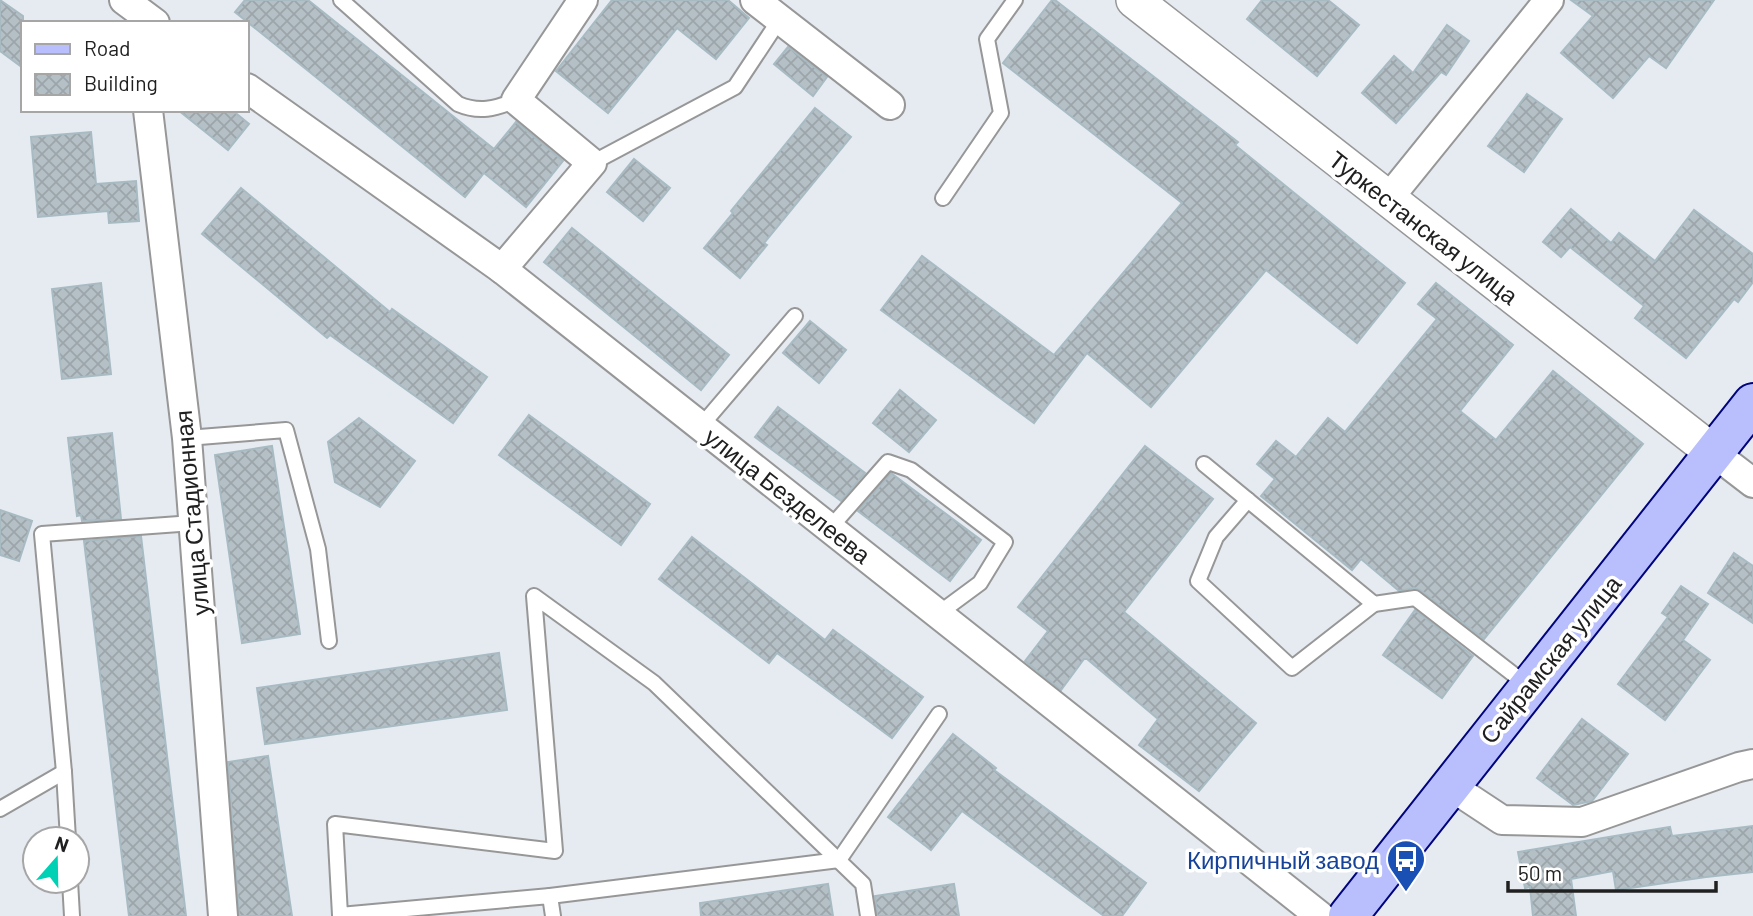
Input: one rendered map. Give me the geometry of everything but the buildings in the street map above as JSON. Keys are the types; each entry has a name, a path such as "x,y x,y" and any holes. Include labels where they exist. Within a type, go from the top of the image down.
{"main road":[{"name":"Сайрамская улица","path":"1348,916 1753,402"}],"street":[{"path":"502,269 592,163 516,100 583,0"},
{"path":"755,0 890,105"},
{"name":"Туркестанская улица","path":"1134,0 1714,453"},
{"path":"1388,200 1549,0"},
{"name":"улица Безделеева","path":"248,89 502,269 1320,916"},
{"name":"улица Стадионная","path":"148,112 187,438 223,916"},
{"path":"1714,453 1753,483"},
{"path":"1449,785 1502,820 1582,822 1753,764"}],"lane":[{"path":"341,0 458,104 470,109 484,110 516,100"},
{"path":"943,198 1001,113 987,39 1015,0"},
{"path":"592,163 735,87 780,19"},
{"path":"701,426 795,316"},
{"path":"187,438 286,430 318,549 329,641"},
{"path":"830,528 888,462 911,470 1005,542 981,583 938,614"},
{"path":"1203,464 1374,604"},
{"path":"1248,500 1216,537 1198,581 1292,668 1374,604 1415,598 1528,685"},
{"path":"67,825 42,534 193,523"},
{"path":"867,916 863,884 839,860 654,683 534,596 555,850 335,824 340,915 550,896 839,860 939,715"},
{"path":"0,809 64,772"},
{"path":"71,895 72,916"},
{"path":"550,896 553,916"}],"place":[{"name":"Кирпичный завод","path":"1406,893"}]}
